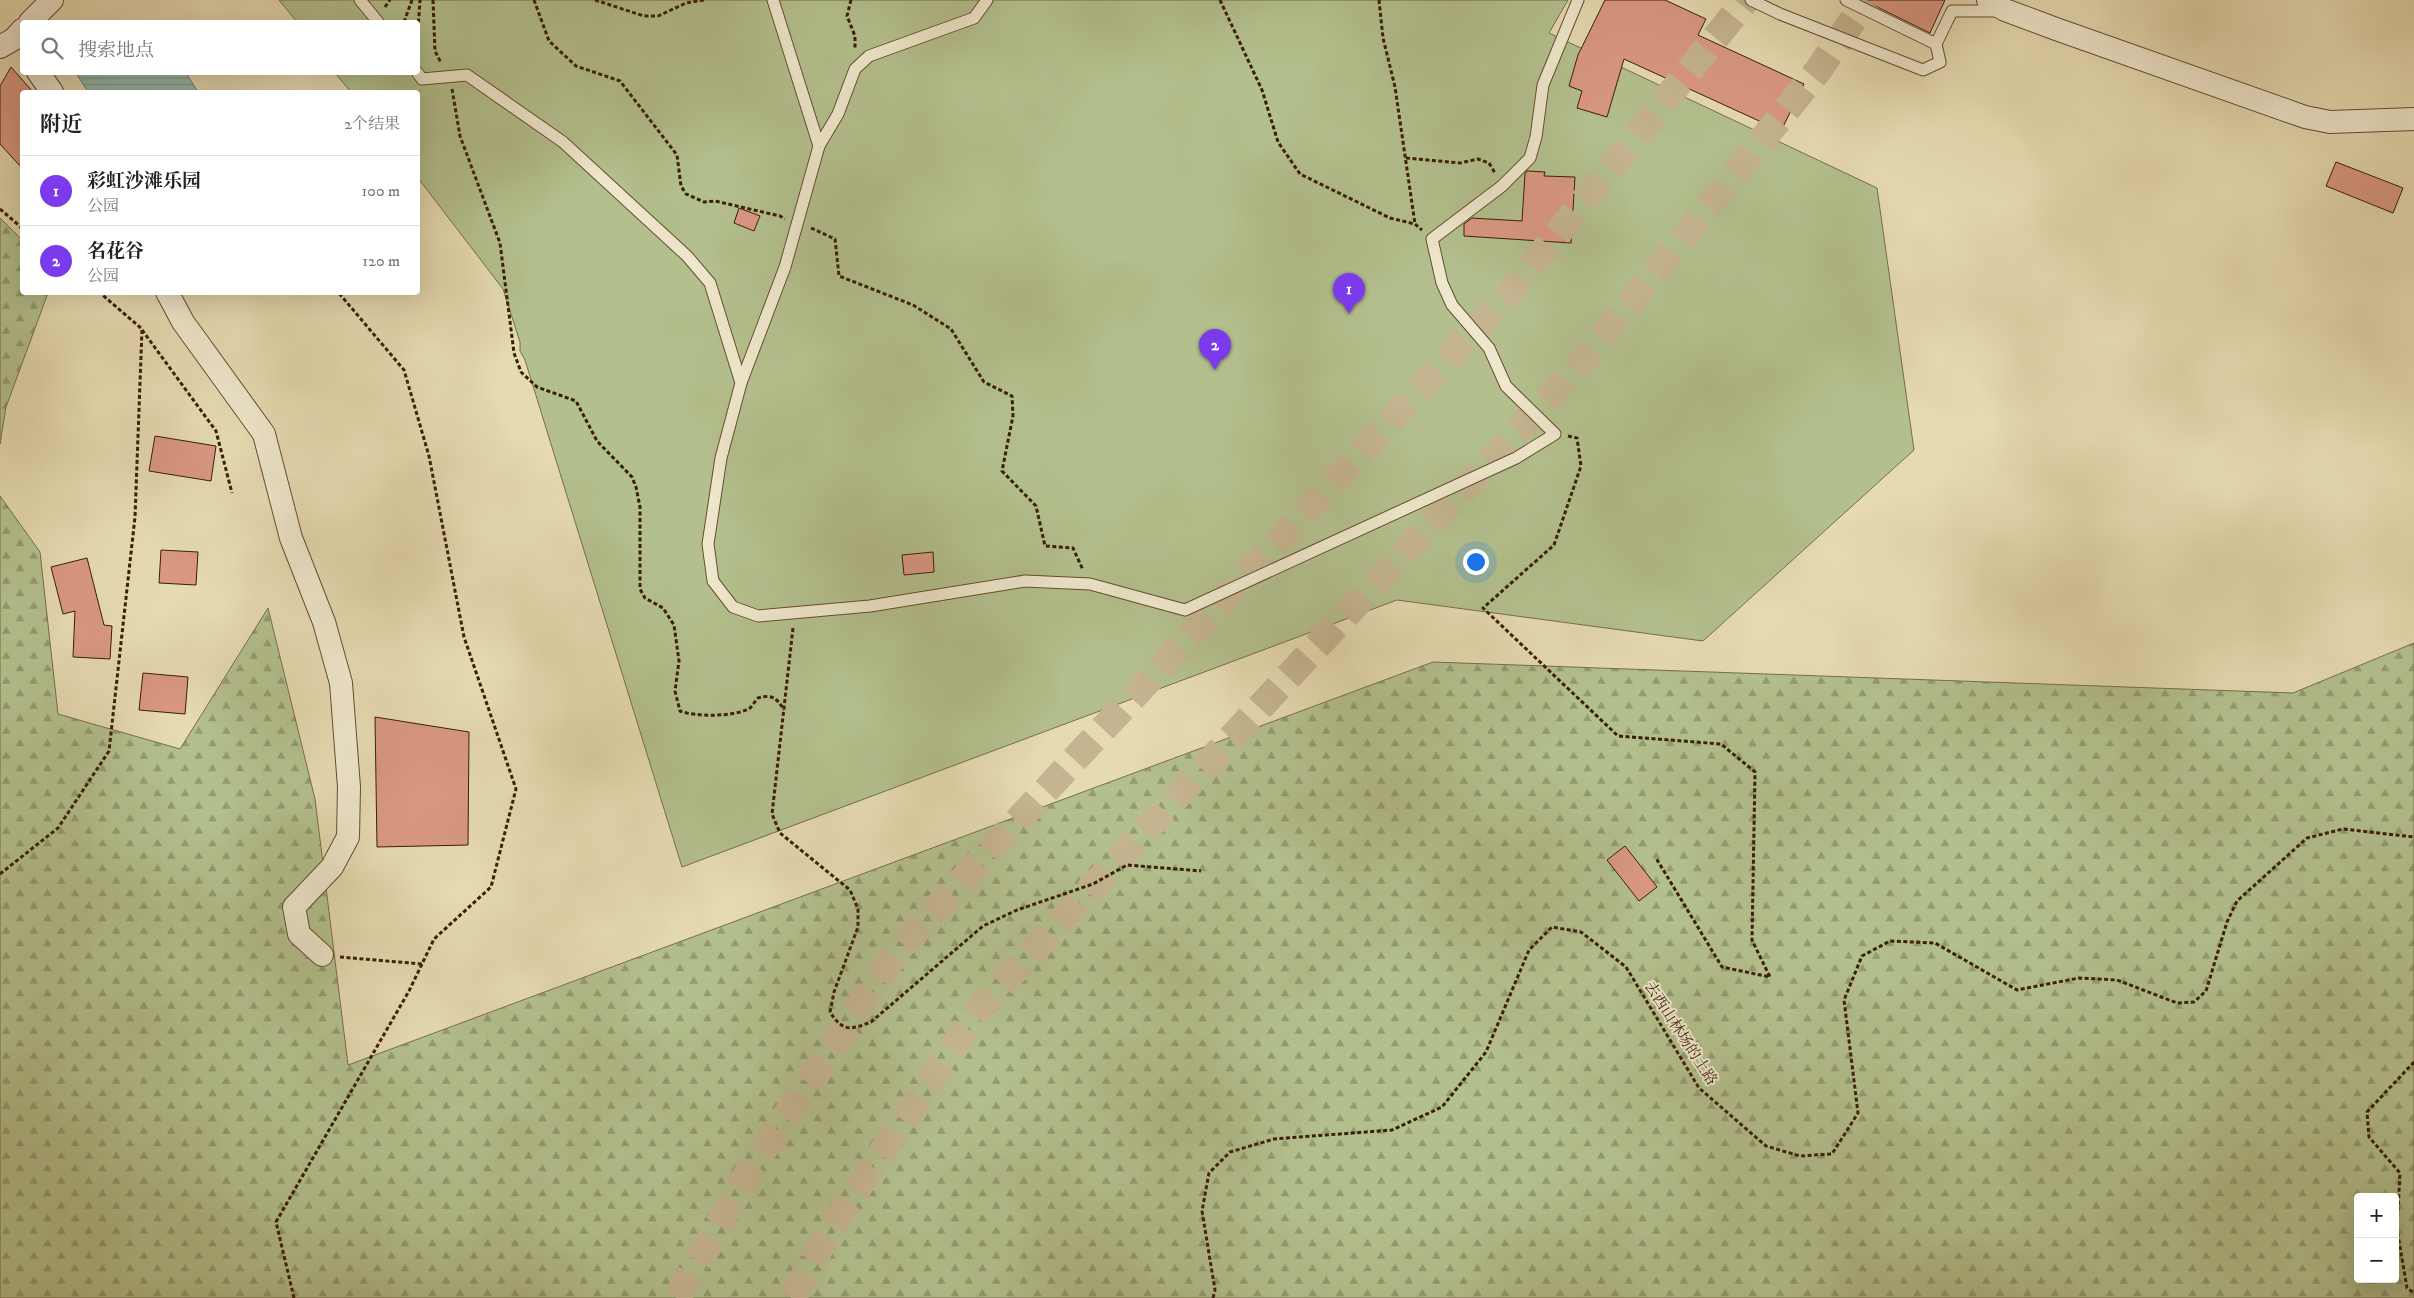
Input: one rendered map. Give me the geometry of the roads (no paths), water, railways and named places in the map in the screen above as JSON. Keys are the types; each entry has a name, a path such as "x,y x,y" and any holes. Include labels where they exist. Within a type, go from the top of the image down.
{"street":[{"path":"32,20 52,0"},
{"path":"1997,5 2305,116 2330,122 2414,119"},
{"path":"40,75 51,90"},
{"path":"169,295 183,322 264,434 290,538 324,622 341,683 349,786 348,837 332,867 294,908 299,934 322,955"}],"lane":[{"path":"360,0 376,20"},
{"path":"773,0 818,146"},
{"path":"987,0 974,18 869,56 854,69 838,114 818,146 786,267 741,382 721,458 708,544 713,581 733,607 758,616 870,606 1025,581 1090,584 1185,610 1516,458 1555,434 1506,386 1489,348 1452,305 1442,283 1432,239 1502,186 1530,158 1536,138 1543,84 1578,0"},
{"path":"1751,0 1780,14 1923,70 1940,62 1936,44 1952,11 1997,5"},
{"path":"1846,0 1936,44"},
{"path":"419,75 422,79 467,75 563,142 687,256 710,284 741,382"}],"tunnel":[{"path":"677,1298 747,1174 900,947 1512,290 1746,0"},
{"path":"792,1298 832,1226 979,1009 1588,355 1817,72 1867,0"}],"place":[{"name":"彩虹沙滩乐园","path":"1349,314"},
{"name":"名花谷","path":"1215,370"}]}
